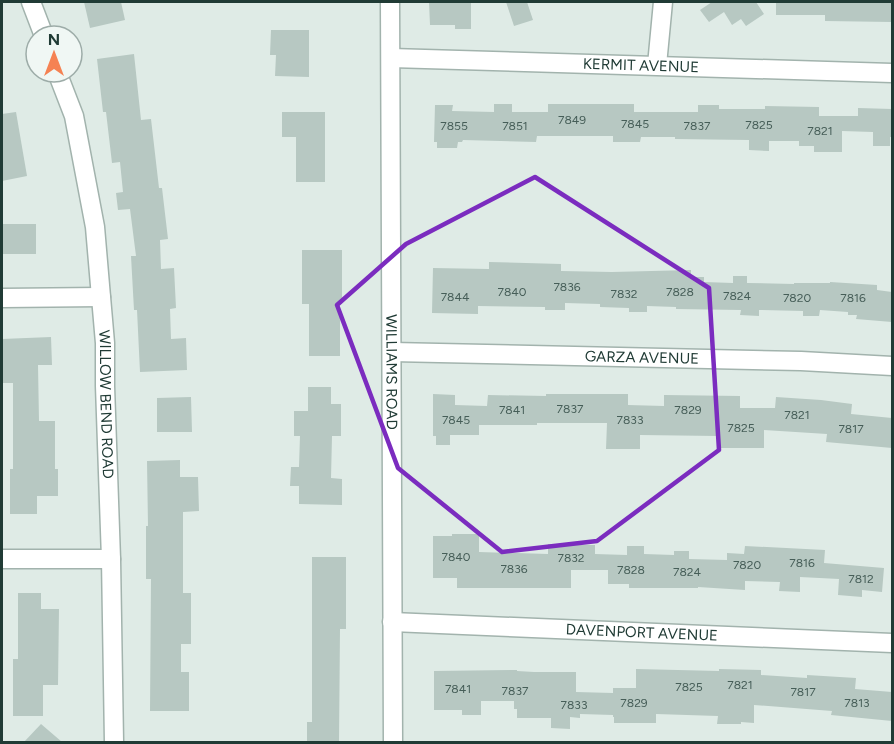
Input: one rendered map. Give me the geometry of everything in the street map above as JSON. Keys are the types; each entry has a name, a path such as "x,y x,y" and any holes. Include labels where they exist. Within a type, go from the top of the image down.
{"street":[{"path":"31,2 39,24"},
{"name":"WILLIAMS ROAD","path":"390,2 393,742"},
{"path":"657,65 663,2"},
{"name":"KERMIT AVENUE","path":"391,58 892,72"},
{"name":"WILLOW BEND ROAD","path":"62,84 74,116 95,227 105,343 114,742"},
{"path":"2,298 101,297"},
{"name":"GARZA AVENUE","path":"392,352 801,361 892,366"},
{"path":"2,559 111,559"},
{"name":"DAVENPORT AVENUE","path":"392,622 892,643"}],"highlighted area":[{"path":"535,177 709,288 719,450 597,541 502,552 398,468 337,305 406,244"}],"building":[{"path":"84,2 121,2 125,20 90,28"},
{"path":"429,2 471,2 471,29 455,29 455,25 430,25"},
{"path":"506,2 527,2 533,20 514,26"},
{"path":"712,2 756,2 764,14 746,26 741,19 732,25 724,12 709,22 700,10"},
{"path":"776,2 892,2 892,22 825,21 825,15 776,15"},
{"path":"271,30 309,30 309,77 275,76 276,55 270,55"},
{"path":"134,54 141,120 151,119 159,188 162,188 168,239 160,240 161,269 174,268 176,308 170,309 171,339 186,338 187,370 140,372 137,310 134,310 131,256 136,256 130,209 118,210 116,193 123,192 120,162 112,163 97,59"},
{"path":"494,104 512,104 512,112 548,112 548,104 634,104 634,112 698,112 698,105 719,105 719,109 765,109 765,106 819,107 819,116 858,116 858,108 892,109 892,137 890,137 890,146 873,146 873,132 842,131 842,152 814,152 814,146 799,146 799,141 769,141 769,151 749,150 749,140 641,137 640,142 613,142 613,136 537,136 536,142 463,140 458,142 457,148 437,148 437,142 434,142 435,105 453,105 452,111 494,112"},
{"path":"16,112 27,176 2,181 2,114"},
{"path":"282,112 325,112 325,182 296,182 296,137 282,137"},
{"path":"2,224 36,224 36,254 2,254"},
{"path":"302,250 342,250 340,356 309,356 309,304 302,304"},
{"path":"489,262 561,264 561,271 691,270 691,277 704,277 704,282 733,283 733,276 747,276 747,283 830,282 877,285 877,290 892,292 892,322 856,319 857,315 848,315 848,312 820,310 819,316 803,316 803,311 759,310 759,316 740,315 741,310 647,306 647,312 629,312 629,308 565,303 565,310 545,310 545,307 478,306 478,314 432,313 433,268 489,269"},
{"path":"51,337 52,365 38,365 39,421 55,421 55,469 58,469 58,496 37,496 37,514 10,514 10,469 13,469 13,383 2,383 2,339"},
{"path":"308,387 331,387 331,404 341,404 341,436 332,436 331,478 342,479 342,505 299,504 299,486 290,486 291,467 299,467 300,436 294,436 294,411 308,411"},
{"path":"433,394 455,395 455,405 487,406 488,395 628,394 628,405 664,406 664,395 740,396 740,408 775,408 776,397 821,400 852,404 851,414 892,418 892,448 826,442 827,434 764,430 764,448 718,448 718,436 640,435 640,449 606,449 607,423 479,425 479,435 450,435 450,445 436,445 436,436 433,436"},
{"path":"191,397 192,432 157,432 157,398"},
{"path":"180,460 180,477 198,477 199,511 183,512 183,593 191,593 191,644 181,644 181,672 189,672 189,711 150,711 151,579 146,579 147,461"},
{"path":"452,534 479,534 479,552 548,554 548,544 566,544 595,545 595,554 627,555 627,546 644,546 644,554 674,555 674,551 689,551 689,559 727,560 727,553 744,554 745,546 825,550 824,563 884,568 882,592 862,590 862,597 838,595 839,579 800,577 800,592 779,591 780,582 745,581 745,590 698,587 629,588 629,584 608,584 608,570 571,570 571,588 457,588 457,578 433,578 433,536 452,536"},
{"path":"312,557 346,557 346,629 340,629 339,742 307,742 307,722 312,722"},
{"path":"18,593 41,593 41,609 59,609 58,685 43,685 43,716 13,716 13,659 18,659"},
{"path":"636,669 761,670 761,675 856,678 855,689 892,692 892,721 831,715 832,711 754,705 754,723 717,724 718,716 656,714 656,723 614,723 613,715 580,714 580,718 570,717 570,729 551,728 551,718 517,718 514,701 481,701 481,715 462,715 462,710 434,710 434,671 576,672 576,692 613,693 613,688 636,688"},
{"path":"41,724 62,742 24,742"}]}
